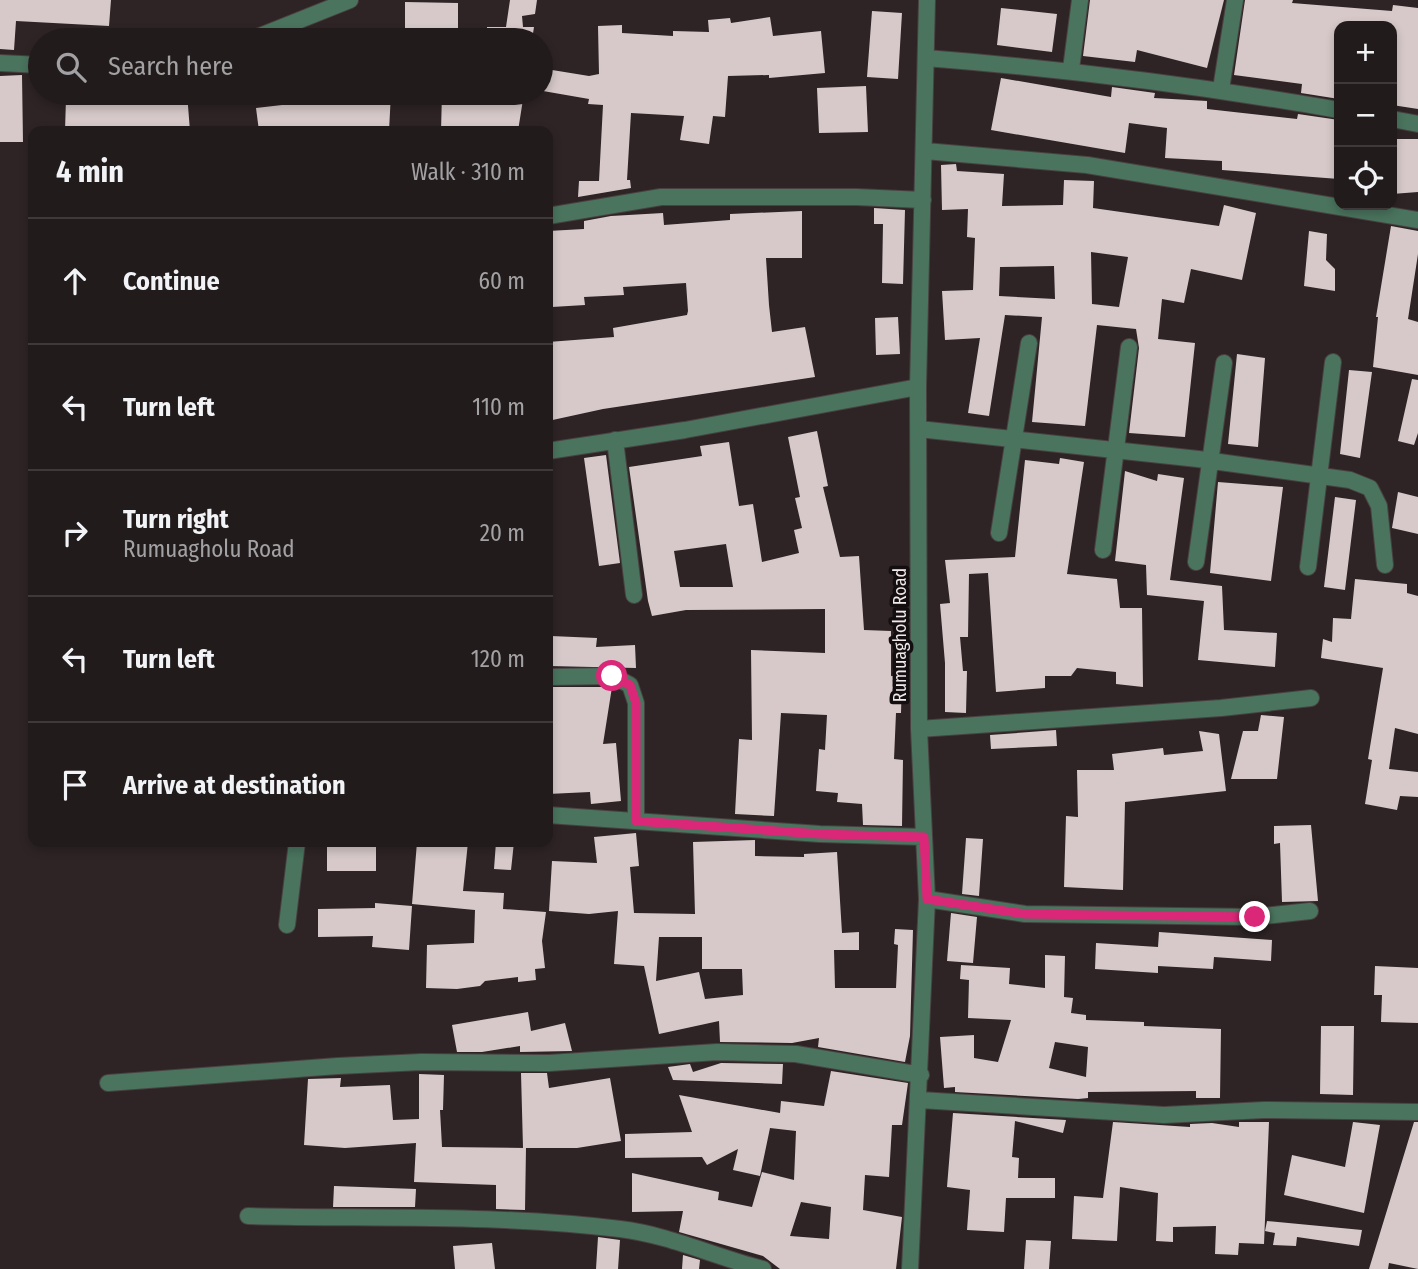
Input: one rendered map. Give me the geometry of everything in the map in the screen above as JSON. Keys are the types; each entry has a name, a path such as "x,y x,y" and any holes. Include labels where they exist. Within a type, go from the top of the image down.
{"street":[{"path":"280,28 350,0"},
{"name":"Rumuagholu Road","path":"911,1269 927,899 919,729 918,387 927,0"},
{"path":"1071,69 1080,0"},
{"path":"1221,89 1235,0"},
{"path":"926,58 1071,69 1221,89 1334,109"},
{"path":"0,64 28,65"},
{"path":"1397,120 1418,124"},
{"path":"925,151 1087,165 1418,220"},
{"path":"553,215 661,197 856,197 923,200"},
{"path":"999,533 1029,343"},
{"path":"1103,550 1129,347"},
{"path":"1308,567 1334,362"},
{"path":"1196,562 1224,363"},
{"path":"553,450 918,387"},
{"path":"919,429 1114,452 1210,460 1350,480 1370,488 1379,506 1385,565"},
{"path":"615,440 634,595"},
{"path":"553,677 612,676 630,685 636,703 636,821"},
{"path":"919,729 1221,708 1311,698"},
{"path":"553,815 820,834 924,837"},
{"path":"288,925 296,847"},
{"path":"927,899 1025,914 1255,917 1310,911"},
{"path":"108,1083 338,1066 421,1062 549,1063 718,1052 796,1054 921,1075"},
{"path":"920,1100 1164,1115 1264,1110 1418,1112"},
{"path":"248,1216 525,1222 620,1229 666,1237 719,1258 763,1269"}],"building":[{"path":"0,0 111,0 109,26 16,21 14,50 0,49"},
{"path":"510,0 537,0 535,14 522,16 523,27 534,28 487,28 506,27"},
{"path":"1090,0 1224,0 1207,68 1137,50 1135,62 1083,56"},
{"path":"1245,0 1293,0 1292,3 1392,11 1393,5 1418,8 1418,109 1397,106 1397,21 1334,21 1334,98 1301,93 1302,84 1234,75"},
{"path":"405,2 458,3 458,28 405,28"},
{"path":"1001,8 1057,14 1052,52 997,45"},
{"path":"872,11 902,13 898,79 867,77"},
{"path":"770,17 773,36 821,31 825,73 769,78 769,75 728,76 725,117 713,116 709,144 680,140 684,116 631,113 627,180 630,180 631,188 578,197 579,181 599,181 603,105 588,104 589,99 553,93 553,70 589,76 599,74 598,26 622,25 622,33 673,36 673,31 709,32 708,20 730,18 731,23"},
{"path":"22,75 23,142 0,142 0,76"},
{"path":"1001,78 1111,97 1112,87 1155,93 1154,98 1207,101 1207,109 1297,119 1298,114 1334,119 1334,179 1222,170 1222,161 1165,158 1167,128 1129,123 1125,153 991,130"},
{"path":"866,86 868,132 819,133 817,88"},
{"path":"66,105 188,105 190,126 65,126"},
{"path":"282,105 390,105 389,126 258,126 256,108"},
{"path":"442,105 522,105 519,126 441,126"},
{"path":"1397,139 1418,139 1418,192 1397,194"},
{"path":"956,164 957,171 1004,174 1002,206 1063,205 1064,180 1094,181 1093,208 1219,226 1224,205 1256,213 1242,280 1191,269 1184,303 1162,299 1158,339 1195,343 1185,437 1129,433 1139,348 1136,329 1097,325 1085,426 1032,422 1042,317 1005,315 989,416 968,413 980,338 945,340 942,291 973,290 975,238 967,237 968,209 942,210 941,165","holes":["1091,252 1128,257 1119,307 1092,304","1054,266 1055,299 999,296 1000,267"]},
{"path":"874,208 905,210 903,284 882,283 883,224 874,224"},
{"path":"802,211 802,258 766,258 769,305 772,332 805,327 815,377 603,409 553,420 553,342 614,337 613,328 687,315 688,311 686,283 623,287 624,295 584,297 585,305 553,307 553,231 584,229 584,221 611,216 663,213 664,225 730,220 730,214"},
{"path":"1391,226 1418,231 1418,254 1408,319 1418,322 1418,375 1373,367 1376,317"},
{"path":"1309,231 1327,234 1326,260 1335,269 1335,291 1304,286"},
{"path":"898,317 900,354 876,355 875,318"},
{"path":"1237,354 1265,358 1258,447 1228,444"},
{"path":"1349,370 1372,372 1360,458 1340,454"},
{"path":"1412,379 1418,380 1418,433 1414,445 1398,441"},
{"path":"817,431 828,486 823,487 840,557 859,556 864,630 891,631 891,676 902,677 901,713 896,713 894,759 903,760 902,826 863,825 862,804 837,802 838,793 816,791 819,749 825,750 827,715 781,713 774,816 735,814 739,739 752,740 751,650 825,653 825,609 686,610 652,616 629,467 702,456 700,446 729,442 739,506 753,504 762,562 799,553 794,530 802,528 795,498 800,497 788,437","holes":["726,544 733,587 680,587 674,551"]},
{"path":"606,455 620,563 599,566 584,458"},
{"path":"1060,458 1084,462 1067,574 1117,579 1120,608 1142,608 1143,687 1116,684 1116,672 1077,668 1071,676 1045,676 1045,688 996,692 988,573 969,574 968,637 960,637 963,671 967,671 966,713 945,712 945,663 940,604 950,603 945,560 1015,557 1025,460 1059,464"},
{"path":"1125,471 1157,481 1158,474 1184,478 1170,580 1222,586 1224,630 1277,633 1275,667 1198,660 1204,601 1147,595 1146,565 1115,561"},
{"path":"1218,482 1283,487 1271,581 1210,573"},
{"path":"1398,492 1418,497 1418,534 1392,528"},
{"path":"1335,497 1356,500 1345,590 1324,587"},
{"path":"1355,579 1407,584 1407,593 1418,596 1418,734 1395,728 1389,769 1418,772 1418,797 1400,796 1397,810 1365,804 1372,760 1368,759 1383,668 1321,658 1323,639 1332,642 1333,618 1351,619"},
{"path":"553,636 597,638 596,647 635,645 636,668 553,666"},
{"path":"553,687 612,687 603,744 616,743 621,801 591,804 590,792 553,794"},
{"path":"1261,715 1284,717 1277,779 1231,779 1243,731 1258,731"},
{"path":"1056,730 1057,746 991,749 990,735"},
{"path":"1199,731 1219,734 1226,791 1125,802 1123,890 1064,887 1066,816 1078,817 1077,770 1114,770 1112,754 1163,748 1164,755 1203,751"},
{"path":"1311,825 1318,901 1282,902 1280,843 1274,844 1274,826"},
{"path":"636,833 639,866 630,867 634,913 695,914 693,842 755,840 755,856 804,857 804,854 837,852 842,933 859,932 859,950 834,950 835,988 896,988 898,945 894,944 895,929 913,930 910,1036 905,1062 818,1047 819,1038 792,1043 720,1042 719,1021 659,1034 644,966 614,964 618,911 589,914 549,911 552,861 597,863 594,837","holes":["659,937 702,937 702,969 742,969 743,995 705,999 699,972 656,981"]},
{"path":"966,838 983,839 979,896 962,894"},
{"path":"327,847 376,847 376,871 327,871"},
{"path":"417,847 467,847 463,891 504,893 503,909 546,912 542,941 545,968 535,969 536,980 518,982 518,977 485,981 480,986 457,989 426,988 427,945 474,943 475,910 412,904"},
{"path":"496,847 513,847 511,870 494,869"},
{"path":"375,903 412,906 409,950 372,947 373,936 318,937 318,909 375,908"},
{"path":"951,913 977,917 973,963 947,961"},
{"path":"1159,932 1272,940 1271,961 1214,957 1213,969 1158,966 1158,973 1095,969 1096,943 1158,947"},
{"path":"1045,955 1065,956 1064,997 1073,998 1071,1013 1086,1015 1086,1020 1144,1022 1144,1026 1221,1029 1220,1098 1196,1098 1196,1091 1088,1092 1088,1098 1078,1099 955,1092 955,1087 944,1088 940,1037 974,1035 974,1058 998,1062 1011,1020 968,1018 969,980 960,979 961,965 1010,968 1009,984 1045,988","holes":["1055,1042 1088,1047 1086,1077 1049,1068"]},
{"path":"1375,966 1418,968 1418,1023 1381,1022 1382,995 1374,995"},
{"path":"528,1012 531,1031 565,1023 572,1051 520,1052 520,1046 482,1052 457,1052 452,1025"},
{"path":"1321,1026 1354,1026 1353,1095 1320,1094"},
{"path":"721,1063 783,1064 782,1084 673,1080 668,1067 690,1064 693,1072"},
{"path":"831,1071 908,1083 902,1125 892,1125 889,1177 865,1175 863,1210 902,1217 896,1269 780,1269 763,1256 679,1232 683,1211 632,1212 632,1173 719,1192 718,1200 752,1207 762,1172 794,1180 796,1131 770,1128 760,1176 733,1170 738,1149 707,1165 702,1157 625,1158 625,1134 692,1132 679,1095 780,1113 781,1101 824,1106","holes":["801,1202 831,1207 829,1239 790,1236"]},
{"path":"521,1073 547,1073 549,1088 610,1078 621,1141 577,1148 523,1148"},
{"path":"419,1074 444,1075 443,1110 440,1110 442,1147 526,1148 525,1210 496,1209 496,1185 414,1182 416,1143 345,1148 304,1145 308,1079 341,1078 340,1087 390,1085 393,1120 419,1119"},
{"path":"953,1113 1066,1120 1063,1133 1015,1121 1012,1157 1019,1158 1018,1178 1055,1178 1055,1198 1006,1198 1004,1232 967,1230 970,1190 947,1187"},
{"path":"1113,1122 1190,1127 1190,1124 1212,1123 1239,1127 1239,1122 1269,1122 1264,1244 1239,1243 1238,1255 1215,1254 1216,1226 1173,1227 1173,1242 1156,1241 1158,1193 1120,1187 1117,1241 1072,1239 1074,1196 1103,1198"},
{"path":"1353,1122 1380,1125 1364,1213 1284,1195 1292,1155 1345,1167"},
{"path":"1414,1122 1418,1122 1418,1269 1389,1263 1388,1269 1369,1269"},
{"path":"334,1186 416,1189 415,1207 333,1207"},
{"path":"1267,1221 1362,1230 1359,1246 1297,1237 1296,1246 1273,1245 1275,1233 1265,1231"},
{"path":"598,1237 620,1240 618,1269 596,1269"},
{"path":"1026,1240 1051,1241 1049,1269 1024,1269"},
{"path":"492,1243 495,1269 455,1269 453,1246"},
{"path":"683,1255 700,1260 699,1269 682,1269"}],"route":[{"path":"612,676 630,685 636,703 636,821 820,834 924,837 927,899 1025,914 1255,917"}]}
